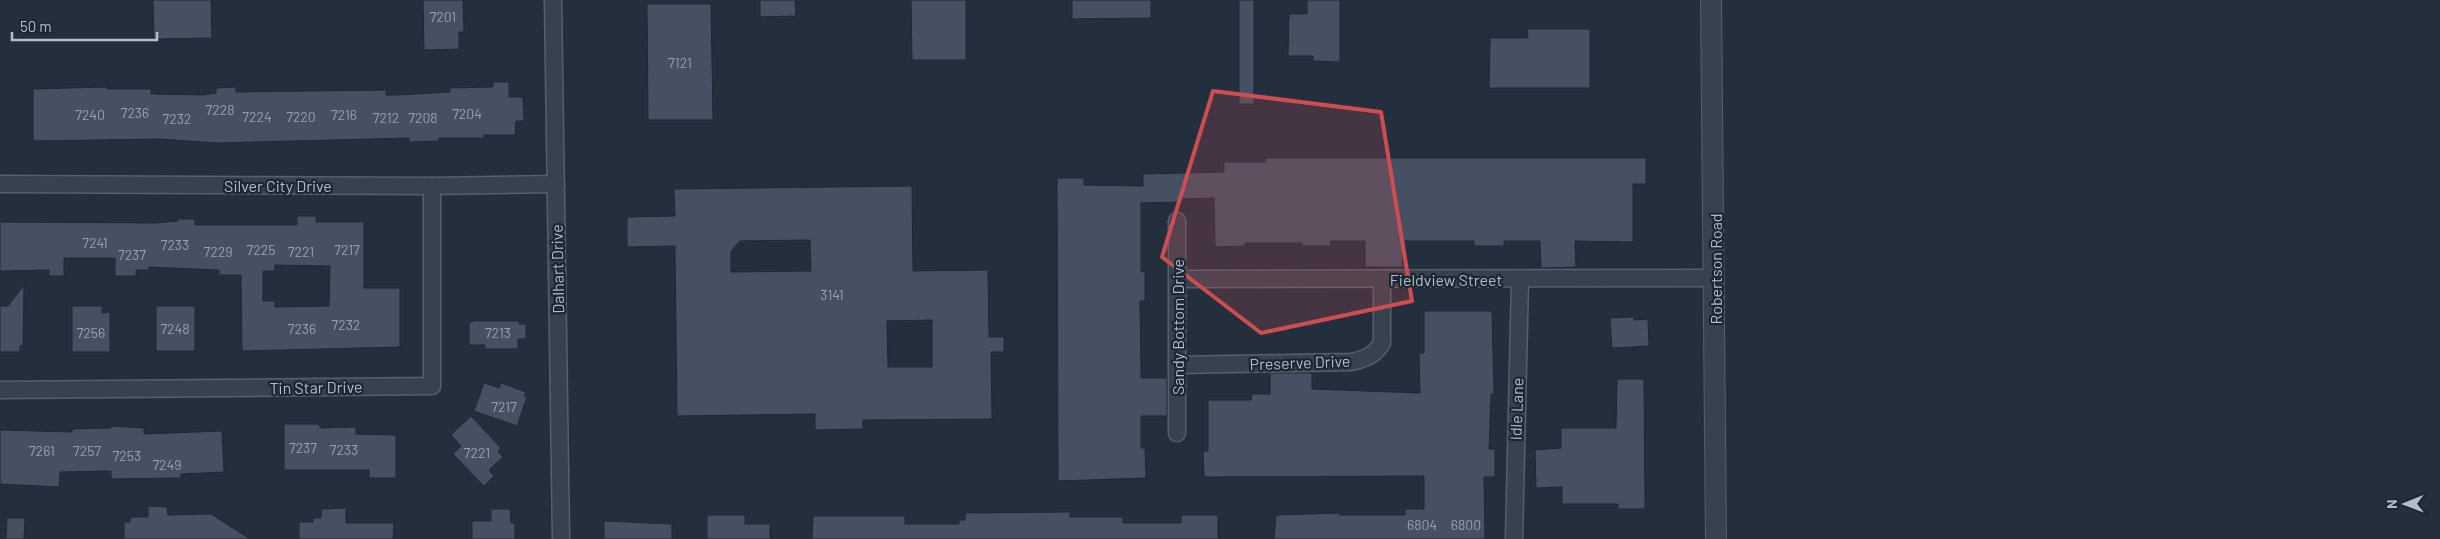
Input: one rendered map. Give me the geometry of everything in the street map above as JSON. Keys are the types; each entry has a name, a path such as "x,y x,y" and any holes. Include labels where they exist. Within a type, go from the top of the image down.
{"street":[{"name":"Dalhart Drive","path":"553,0 561,539"},
{"name":"Robertson Road","path":"1711,0 1716,539"},
{"name":"Silver City Drive","path":"0,184 432,186 556,184"},
{"name":"Tin Star Drive","path":"0,390 432,386 432,186"},
{"name":"Sandy Bottom Drive","path":"1176,221 1177,434"},
{"name":"Fieldview Street","path":"1177,279 1715,278"},
{"name":"Preserve Drive","path":"1177,365 1351,362 1365,359 1377,352 1382,343 1382,279"},
{"name":"Idle Lane","path":"1514,539 1520,279"}],"highlighted area":[{"path":"1213,91 1381,112 1412,301 1261,333 1162,257"}],"building":[{"path":"153,0 211,0 212,38 154,39"},
{"path":"423,0 463,0 464,32 459,32 459,49 424,50"},
{"path":"760,0 795,0 796,16 760,17"},
{"path":"911,0 966,0 966,60 912,60"},
{"path":"1072,0 1151,0 1151,18 1072,19"},
{"path":"1239,0 1254,0 1254,104 1239,104"},
{"path":"1307,0 1340,0 1340,62 1313,61 1313,56 1288,56 1289,14 1307,14"},
{"path":"647,4 711,4 713,120 648,120"},
{"path":"1527,29 1590,29 1590,88 1489,88 1490,38 1528,38"},
{"path":"493,82 509,82 509,97 523,97 524,121 516,121 515,135 484,135 484,138 439,138 439,141 409,142 409,138 217,143 159,139 33,141 33,89 107,87 107,89 151,89 151,94 203,95 216,93 216,88 236,87 236,92 386,90 386,95 398,95 450,92 450,88 493,87"},
{"path":"1265,158 1646,158 1646,184 1633,184 1633,242 1575,241 1576,267 1541,268 1540,241 1504,241 1504,246 1474,246 1474,241 1402,241 1403,267 1365,267 1365,241 1330,241 1331,246 1302,246 1302,243 1245,243 1245,246 1215,247 1214,198 1178,199 1178,202 1141,203 1141,272 1145,271 1145,301 1140,301 1141,378 1167,378 1167,416 1141,416 1141,448 1145,448 1146,478 1058,481 1057,178 1084,178 1084,185 1143,186 1143,174 1224,172 1224,162 1265,162"},
{"path":"912,186 913,271 988,270 989,337 1004,337 1004,352 991,352 992,419 863,420 863,429 815,430 815,414 677,416 675,246 627,247 627,217 675,216 674,189","holes":["810,240 811,271 731,272 731,251 740,241","932,320 932,367 888,367 887,321"]},
{"path":"297,216 316,216 316,222 364,222 364,288 400,288 400,347 242,351 241,275 219,275 219,270 149,267 149,270 136,270 136,276 115,276 115,258 64,258 64,276 49,276 49,270 0,271 0,222 156,223 178,221 178,219 195,219 195,225 297,225","holes":["275,265 330,266 329,306 275,307 275,301 263,301 263,271 275,271"]},
{"path":"24,285 23,346 20,346 20,352 0,352 0,306 8,306"},
{"path":"72,306 102,306 102,313 110,312 110,352 72,352"},
{"path":"156,306 195,306 195,351 156,351"},
{"path":"1424,311 1492,311 1494,394 1491,394 1489,449 1495,449 1495,477 1484,477 1485,539 1274,539 1276,515 1339,513 1339,515 1405,515 1405,509 1424,509 1424,476 1204,477 1203,451 1208,451 1208,400 1251,400 1252,394 1270,394 1270,373 1312,373 1312,389 1420,393 1419,353 1424,353"},
{"path":"1634,317 1634,320 1648,319 1649,346 1612,348 1610,318"},
{"path":"473,321 519,321 519,324 526,324 526,339 518,339 518,349 485,349 485,345 469,345 469,323"},
{"path":"1617,379 1644,379 1645,509 1618,509 1618,504 1562,504 1562,487 1536,488 1535,450 1561,448 1561,428 1616,428"},
{"path":"484,383 499,388 501,383 526,392 524,396 527,397 517,426 474,411"},
{"path":"471,416 501,448 498,451 503,457 489,470 494,476 484,486 453,454 461,446 451,435"},
{"path":"284,424 318,424 321,428 356,427 356,434 396,435 396,478 369,478 369,470 284,470"},
{"path":"111,426 144,428 144,434 222,431 224,472 181,474 181,478 111,479 111,471 60,472 59,487 0,484 0,430 72,432 72,429 111,428"},
{"path":"148,506 167,507 168,515 211,514 250,539 124,539 124,522 130,522 130,517 148,517"},
{"path":"346,508 346,523 394,523 393,539 299,539 299,522 313,522 313,518 321,518 321,509"},
{"path":"491,509 510,509 511,523 515,523 515,539 472,539 472,521 491,521"},
{"path":"1070,512 1070,517 1123,517 1123,523 1181,523 1181,515 1218,515 1218,539 812,539 813,516 905,516 905,524 959,524 959,520 965,520 965,513"},
{"path":"707,515 745,515 745,524 770,524 770,539 707,539"},
{"path":"7,518 25,518 24,539 6,539"},
{"path":"604,521 672,524 672,539 604,539"}]}
